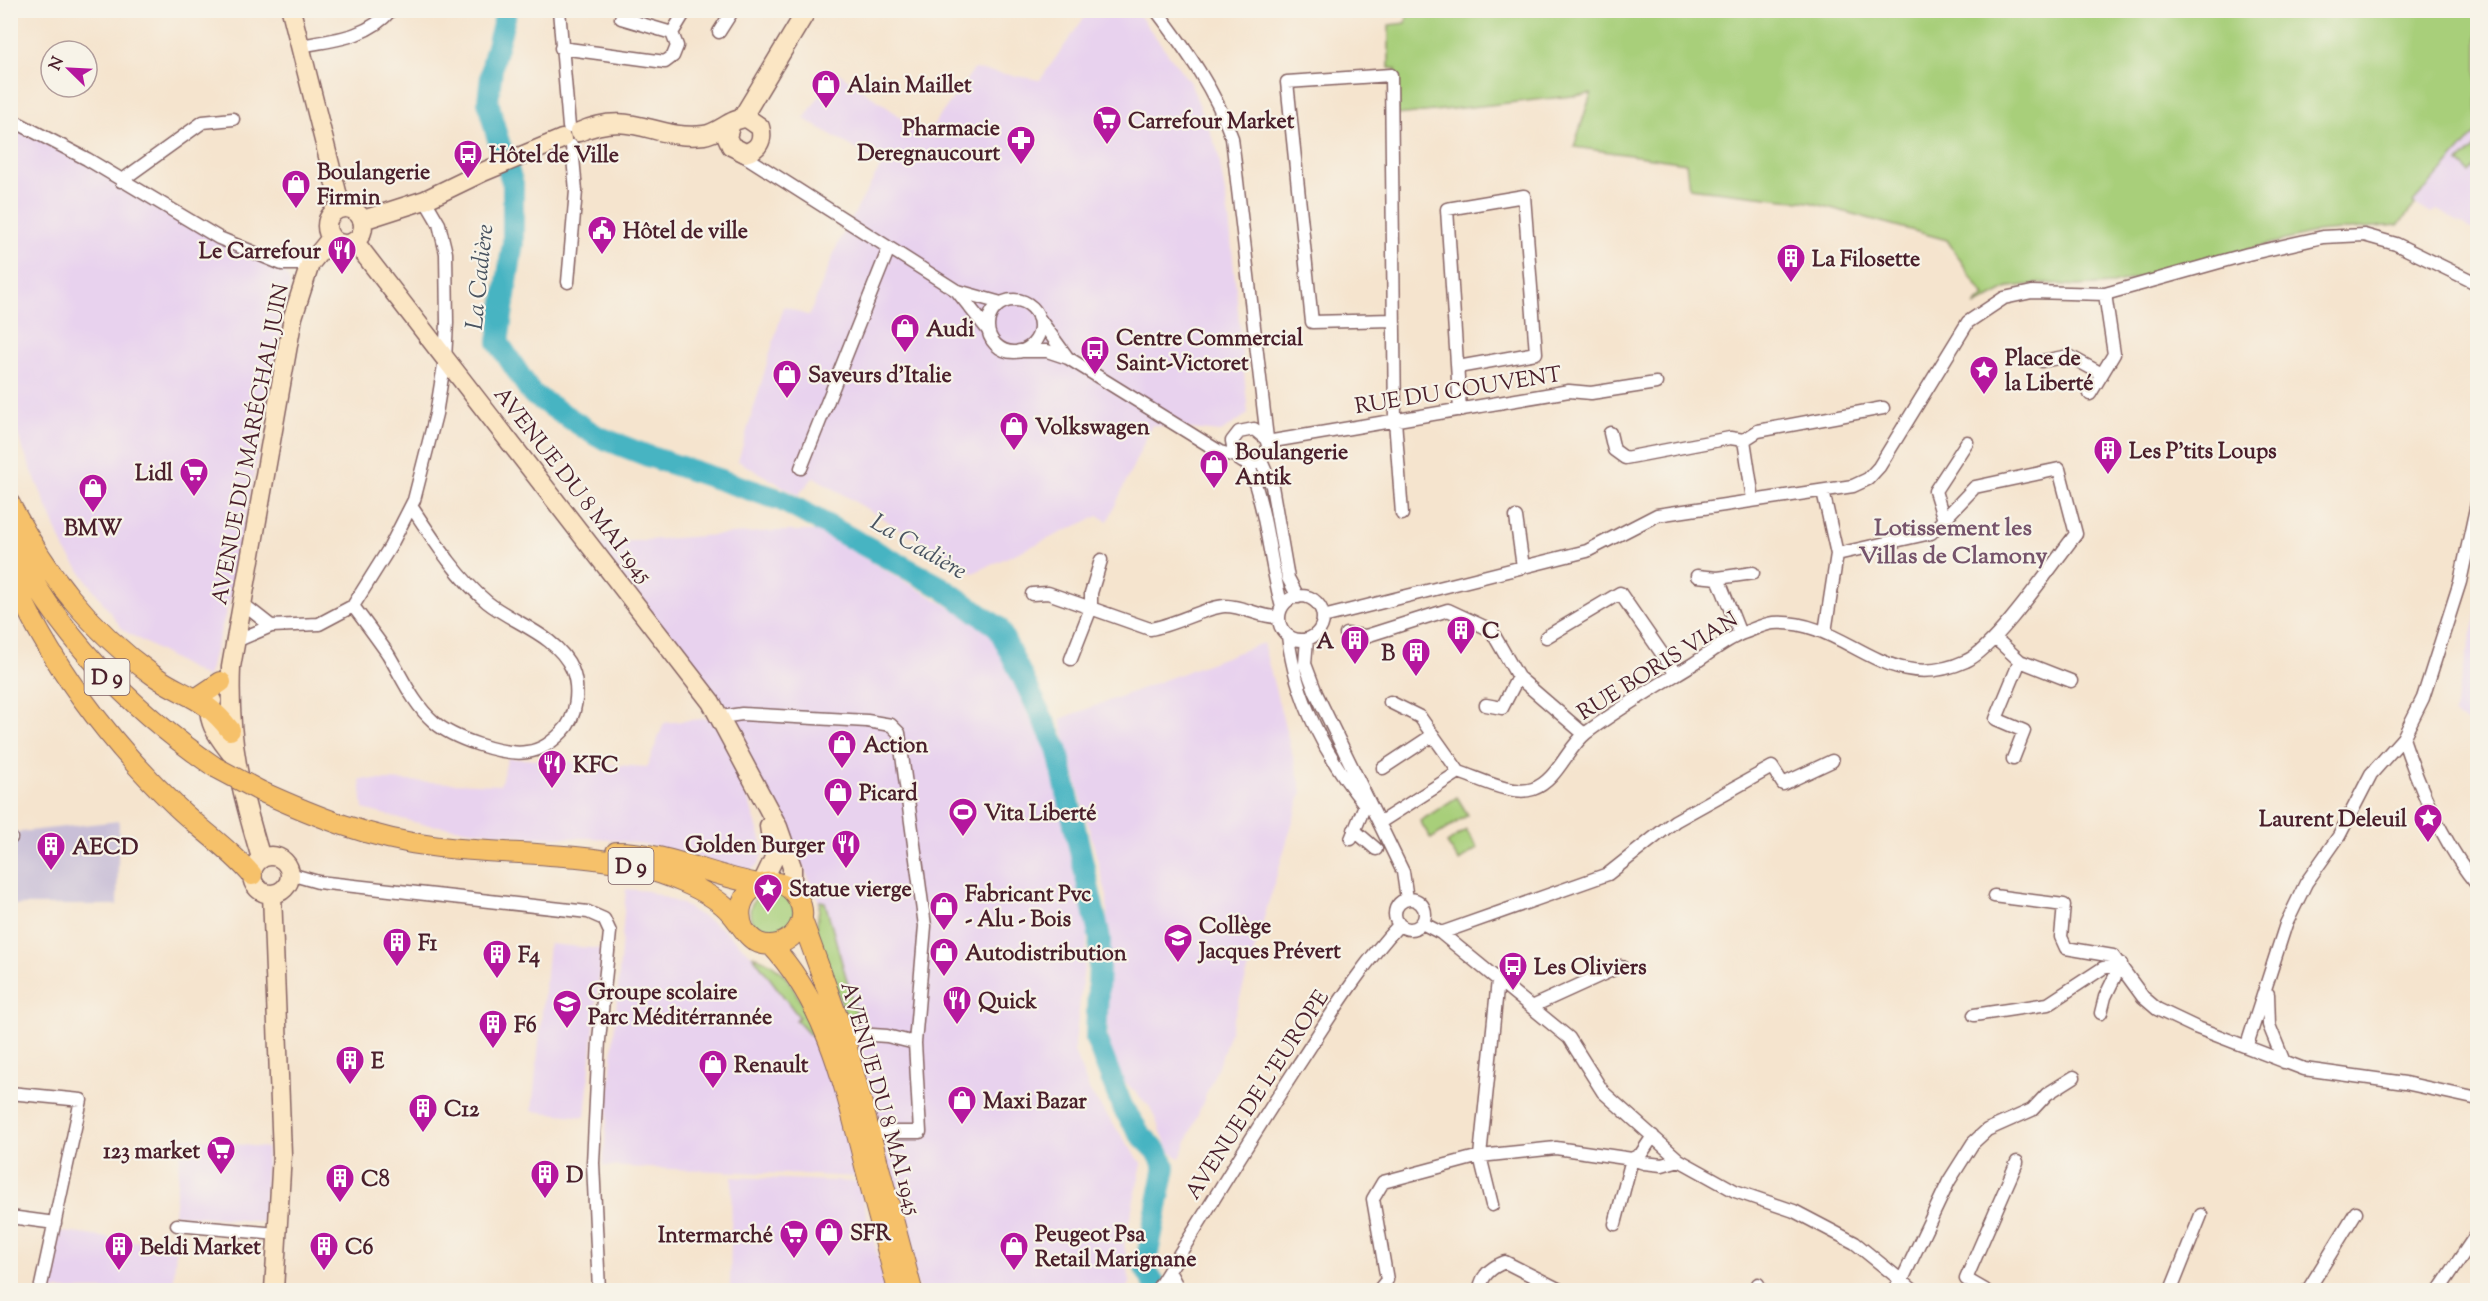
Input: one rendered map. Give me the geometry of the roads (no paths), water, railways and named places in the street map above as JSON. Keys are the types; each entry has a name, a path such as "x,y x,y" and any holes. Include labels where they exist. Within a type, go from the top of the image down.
{"main road":[{"path":"291,10 341,207"},
{"path":"734,147 727,132 743,121 756,92 807,10"},
{"path":"363,220 425,200 483,172 609,122 624,123 683,136 707,134 743,121"},
{"path":"707,134 750,152 759,144 762,133 743,121"},
{"path":"341,207 356,210 363,220 363,231 355,242 341,244 328,232 327,221 335,210 341,207"},
{"name":"AVENUE DU MARÉCHAL JUIN","path":"256,867 234,757 226,674 236,641 243,604 293,317 310,264 332,238"},
{"name":"AVENUE DU 8 MAI 1945","path":"355,242 670,646 721,717 744,763"},
{"path":"10,504 38,556 69,597 98,628 153,675 203,702 230,730"},
{"name":"D 9","path":"10,532 17,568"},
{"name":"D 9","path":"10,538 17,568 107,677 156,723 215,767 260,791 327,820 392,839 431,846 604,861 663,874 710,897 728,909 744,930"},
{"path":"17,568 41,633 106,728 177,807 237,858 256,867"},
{"path":"203,702 226,674"},
{"name":"AVENUE DU MARÉCHAL JUIN","path":"203,702 214,732 234,757"},
{"path":"744,763 773,837 774,858 761,884"},
{"path":"744,763 788,852 792,867 792,890"},
{"name":"D 9","path":"500,851 622,852 658,856 700,867 738,881 761,884"},
{"path":"274,856 285,862 290,874 283,889 272,894 258,889 256,867 274,856"},
{"path":"774,882 792,890 799,900 802,920 796,933 786,941 771,945 753,939 744,930 739,913 746,894 761,884 774,882"},
{"path":"272,894 282,1154 274,1290"},
{"name":"AVENUE DU 8 MAI 1945","path":"802,920 843,1033 912,1290"},
{"name":"AVENUE DU 8 MAI 1945","path":"771,945 788,963 820,1016 851,1109 898,1290"}],"street":[{"path":"299,46 355,36 383,21 392,10"},
{"path":"560,10 561,48 576,191 568,282"},
{"path":"672,33 686,10"},
{"path":"719,32 733,10"},
{"path":"1156,10 1208,84 1222,111 1232,138 1240,191 1266,440 1266,452 1254,463"},
{"path":"561,48 665,62 676,52 676,40 672,33 621,18"},
{"path":"1392,320 1312,322 1287,82 1391,75 1392,320 1395,420 1402,513"},
{"path":"10,119 219,238 282,264 310,264"},
{"path":"121,181 203,122 233,119"},
{"path":"759,144 760,164"},
{"path":"734,147 766,170 957,291 1001,303"},
{"path":"1458,367 1536,353 1524,196 1447,209 1460,410"},
{"path":"236,641 271,626 320,624 353,606 390,547 411,506 436,414 445,359 448,296 446,253 439,224 425,200"},
{"path":"1323,617 1587,551 1657,516 1753,499 1853,486 1868,479 1879,467 1968,322 2004,298 2032,292 2105,294 2248,254 2323,237 2364,235 2396,244 2478,284"},
{"path":"801,468 889,248"},
{"path":"957,291 988,330 996,344 1003,349 1047,351 1068,358 1220,452 1254,463 1272,486 1288,578 1298,597"},
{"path":"2090,394 2114,354 2105,294"},
{"path":"988,330 990,314 1001,303 1009,300 1024,302 1038,316 1068,358"},
{"path":"1019,351 1026,348 1036,338 1040,324 1038,316"},
{"path":"2042,361 2069,356 2102,374"},
{"name":"RUE DU COUVENT","path":"1266,440 1569,391 1591,393 1656,383"},
{"path":"1610,433 1614,450 1625,458 1730,438 1744,440 1758,431 1883,408"},
{"path":"1234,456 1233,441 1239,432 1248,428 1262,409"},
{"path":"1248,428 1258,430 1266,440"},
{"path":"1744,440 1753,499"},
{"path":"1203,441 1233,441"},
{"path":"1837,554 1931,533 1944,520 1935,491 1967,442"},
{"path":"1254,463 1281,612 1280,625 1288,636 1292,668 1302,699 1334,763 1380,823"},
{"name":"RUE BORIS VIAN","path":"1459,772 1513,789 1524,791 1536,788 1548,778 1584,734 1740,634 1772,623 1802,625 1825,632 1885,664 1921,672 1967,661 1995,638 2076,534 2059,469 1975,487 1944,520"},
{"path":"1823,491 1837,554 1825,632"},
{"path":"2247,1045 2286,924 2306,883 2339,836 2371,774 2403,738 2423,698 2452,608 2478,499"},
{"path":"353,606 388,654 407,689 434,723 486,747 527,753 549,745 570,725 577,695 572,668 555,647 488,602 461,576 411,506"},
{"path":"1516,517 1523,567"},
{"path":"1071,659 1091,608 1091,594 1101,560"},
{"path":"1697,576 1718,578 1753,573"},
{"path":"1718,578 1740,634"},
{"path":"1032,594 1048,593 1150,629 1164,627 1223,606 1248,610 1264,618 1281,612 1298,597 1305,597 1318,604 1323,617 1319,631 1307,639 1288,636"},
{"path":"1546,637 1620,593 1676,674"},
{"path":"243,604 271,626"},
{"path":"1346,634 1366,636 1448,610 1491,630 1518,677 1584,734"},
{"path":"1995,638 2020,661 2070,681"},
{"path":"1307,639 1305,664 1316,693 1403,872 1407,899"},
{"path":"2013,759 2024,731 1996,719 2020,661"},
{"path":"1486,705 1502,708 1518,677"},
{"path":"1380,823 1459,772 1420,717 1390,702"},
{"path":"721,717 742,714 867,721 891,725 899,733 925,926 915,1043 920,1132 870,1132"},
{"path":"1383,768 1433,735"},
{"path":"2403,738 2411,765 2456,860 2478,886"},
{"path":"1440,933 1608,874 1675,821 1772,766 1783,784 1832,761"},
{"path":"1365,805 1353,835 1375,853 1388,842"},
{"path":"290,874 318,882 588,912 604,919 610,932 599,1040 593,1163 599,1290"},
{"path":"1994,896 2064,905 2061,937 2066,948 2113,956 2143,997 2157,1009 2195,1028 2247,1045 2284,1062 2330,1075 2405,1083 2478,1099"},
{"path":"1407,899 1421,904 1425,913 1422,923 1411,930 1399,925 1394,912 1399,903 1407,899"},
{"path":"1422,923 1440,933 1569,1038 1603,1092 1679,1160 1735,1191 1794,1210 1845,1238 1913,1290"},
{"name":"AVENUE DE L'EUROPE","path":"1157,1290 1245,1145 1345,994 1374,952 1399,925"},
{"path":"2101,1013 2105,997 2121,964"},
{"path":"1974,1015 2048,1004 2103,968 2121,964"},
{"path":"1531,1007 1621,966"},
{"path":"1492,1205 1480,1156 1498,980"},
{"path":"2268,984 2269,1025 2284,1062"},
{"path":"843,1033 887,1036 915,1043"},
{"path":"1893,1290 1902,1280 1949,1181 1973,1143 1988,1130 2032,1110 2047,1094 2074,1077"},
{"path":"10,1093 81,1100 40,1290"},
{"path":"1615,1224 1632,1159 1641,1154 1653,1137"},
{"path":"1379,1290 1387,1280 1373,1199 1383,1182 1480,1156 1556,1148 1662,1165 1679,1160"},
{"path":"1985,1290 1966,1279 2016,1162"},
{"path":"2308,1290 2356,1212"},
{"path":"2171,1290 2201,1215"},
{"path":"10,1217 55,1222"},
{"path":"177,1225 277,1234"},
{"path":"2439,1290 2478,1232"},
{"path":"1480,1290 1480,1283 1492,1267 1505,1262 1560,1290"},
{"path":"1167,1275 1179,1290"}],"waterway":[{"name":"La Cadière","path":"507,10 493,61 488,101 513,184 513,242 498,342 532,394 597,436 648,456 781,500 941,587 998,627 1057,748 1100,939 1096,1039 1122,1106 1140,1134 1157,1151 1165,1167 1145,1268 1158,1290"}],"place":[{"name":"Alain Maillet","path":"826,110"},
{"name":"Carrefour Market","path":"1107,146"},
{"name":"Pharmacie Deregnaucourt","path":"1021,166"},
{"name":"Hôtel de Ville","path":"468,180"},
{"name":"Boulangerie Firmin","path":"296,210"},
{"name":"Hôtel de ville","path":"602,256"},
{"name":"Le Carrefour","path":"342,276"},
{"name":"La Filosette","path":"1791,284"},
{"name":"Audi","path":"905,354"},
{"name":"Centre Commercial Saint-Victoret","path":"1095,376"},
{"name":"Place de la Liberté","path":"1984,396"},
{"name":"Saveurs d'Italie","path":"787,400"},
{"name":"Volkswagen","path":"1014,452"},
{"name":"Les P'tits Loups","path":"2108,476"},
{"name":"Boulangerie Antik","path":"1214,490"},
{"name":"Lidl","path":"194,498"},
{"name":"BMW","path":"93,514"},
{"name":"C","path":"1461,656"},
{"name":"A","path":"1355,666"},
{"name":"B","path":"1416,678"},
{"name":"Action","path":"842,770"},
{"name":"KFC","path":"552,790"},
{"name":"Picard","path":"838,818"},
{"name":"Vita Liberté","path":"963,838"},
{"name":"Laurent Deleuil","path":"2428,844"},
{"name":"Golden Burger","path":"846,870"},
{"name":"AECD","path":"51,872"},
{"name":"Statue vierge","path":"768,914"},
{"name":"Fabricant Pvc - Alu - Bois","path":"944,932"},
{"name":"Collège Jacques Prévert","path":"1178,964"},
{"name":"F1","path":"397,968"},
{"name":"Autodistribution","path":"944,978"},
{"name":"F4","path":"497,980"},
{"name":"Les Oliviers","path":"1513,992"},
{"name":"Quick","path":"957,1026"},
{"name":"Groupe scolaire Parc Méditérrannée","path":"567,1030"},
{"name":"F6","path":"493,1050"},
{"name":"E","path":"350,1086"},
{"name":"Renault","path":"713,1090"},
{"name":"Maxi Bazar","path":"962,1126"},
{"name":"C12","path":"423,1134"},
{"name":"123 market","path":"221,1176"},
{"name":"D","path":"545,1200"},
{"name":"C8","path":"340,1204"},
{"name":"SFR","path":"829,1258"},
{"name":"Intermarché","path":"794,1260"},
{"name":"Beldi Market","path":"119,1272"},
{"name":"C6","path":"324,1272"},
{"name":"Peugeot Psa Retail Marignane","path":"1014,1272"}],"district":[{"name":"Lotissement les Villas de Clamony","path":"1953,541"}]}
